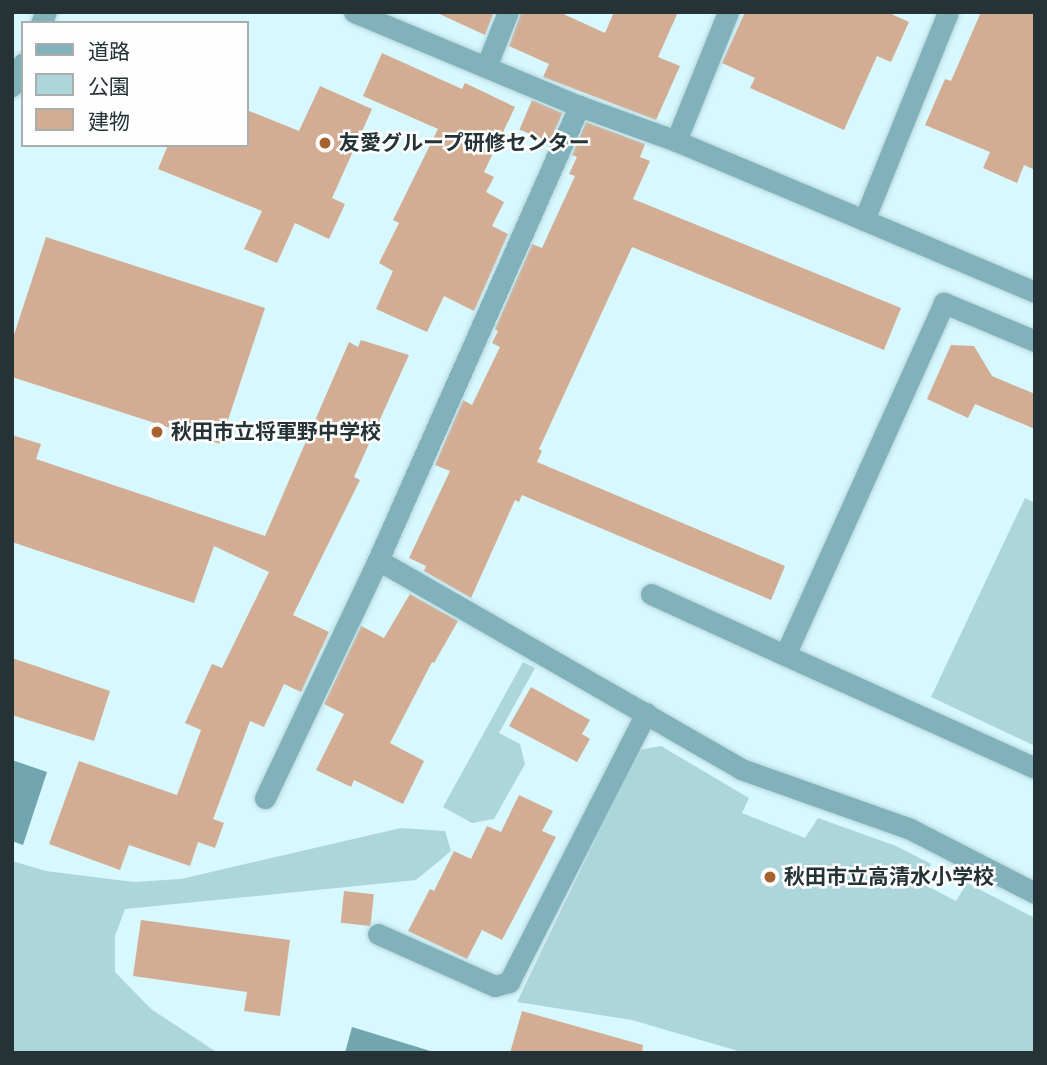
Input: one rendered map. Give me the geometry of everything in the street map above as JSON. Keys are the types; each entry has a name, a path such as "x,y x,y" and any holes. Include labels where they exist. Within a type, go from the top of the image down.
{"street":[{"path":"354,12 579,106 676,141 1035,292"},
{"path":"486,67 508,12"},
{"path":"676,141 728,12"},
{"path":"864,220 948,12"},
{"path":"12,86 21,67"},
{"path":"265,798 378,560 579,106"},
{"path":"785,655 944,303 1035,341"},
{"path":"378,560 740,769 910,829 1035,893"},
{"path":"651,594 1035,768"},
{"path":"378,934 495,986 509,982 646,713"}],"green space":[{"path":"1025,498 1035,503 1035,746 931,697"},
{"path":"523,662 535,668 499,733 520,744 525,764 494,819 472,823 443,807"},
{"name":"秋田市立高清水小学校","path":"661,746 749,798 742,813 805,838 818,818 896,846 931,864 921,883 956,901 967,883 1035,918 1035,1053 745,1053 632,1020 517,1002 638,750"},
{"path":"401,828 445,831 451,851 416,880 125,909 115,936 115,972 151,1009 218,1053 12,1053 12,861 46,871 134,882 181,879"}],"shaded area":[{"path":"12,760 47,772 23,845 12,841"},
{"path":"352,1027 437,1053 345,1053"}],"building":[{"path":"435,12 494,12 485,35"},
{"path":"521,12 559,12 605,33 614,12 678,12 658,57 680,66 656,120 543,77 549,64 509,46"},
{"path":"745,12 887,12 909,22 891,62 877,56 844,130 750,88 755,78 722,63"},
{"path":"981,12 1035,12 1035,170 1024,165 1017,183 983,168 990,152 925,125 945,79 951,81"},
{"path":"382,53 462,89 465,83 515,107 484,172 494,177 486,192 504,202 492,226 508,234 474,311 444,296 427,332 376,309 393,271 379,263 399,223 393,220 438,129 363,96"},
{"path":"320,86 372,109 332,198 345,204 329,239 295,223 277,263 244,249 262,211 158,169 167,147 248,147 248,110 299,131"},
{"path":"532,100 562,113 550,142 519,129"},
{"path":"586,122 645,144 640,157 650,161 633,199 901,308 884,350 632,247 539,449 542,451 537,462 785,566 771,600 522,495 519,502 515,500 471,598 424,571 426,566 409,558 450,471 435,465 463,400 472,405 500,347 492,343 498,331 495,329 532,244 542,248 575,176 569,174 577,157 572,155"},
{"path":"46,237 265,308 220,444 12,377 12,341"},
{"path":"361,340 409,355 354,477 360,480 293,615 329,632 301,692 284,684 264,727 250,721 213,819 224,823 215,848 198,842 190,866 129,845 120,870 49,844 79,761 177,795 201,730 185,723 212,664 222,668 269,572 214,546 194,603 12,542 12,435 41,444 36,459 265,536 349,342 358,347"},
{"path":"951,345 974,346 992,376 1035,394 1035,429 975,404 968,418 927,399"},
{"path":"410,594 458,621 434,663 432,662 390,743 424,761 403,804 354,780 351,787 316,770 344,714 324,704 361,626 384,638"},
{"path":"12,658 110,691 94,741 12,715"},
{"path":"531,687 590,720 582,734 590,739 577,762 509,726"},
{"path":"519,795 553,811 542,831 556,837 502,940 482,930 467,959 408,931 430,889 434,891 454,851 471,859 487,826 501,832"},
{"path":"344,891 374,894 370,926 341,923"},
{"path":"141,920 290,940 280,1016 244,1011 247,992 133,976"},
{"path":"522,1011 643,1045 642,1053 510,1053"}],"place":[{"name":"友愛グループ研修センター","path":"325,143"},
{"name":"秋田市立将軍野中学校","path":"157,432"},
{"name":"秋田市立高清水小学校","path":"770,877"}]}
